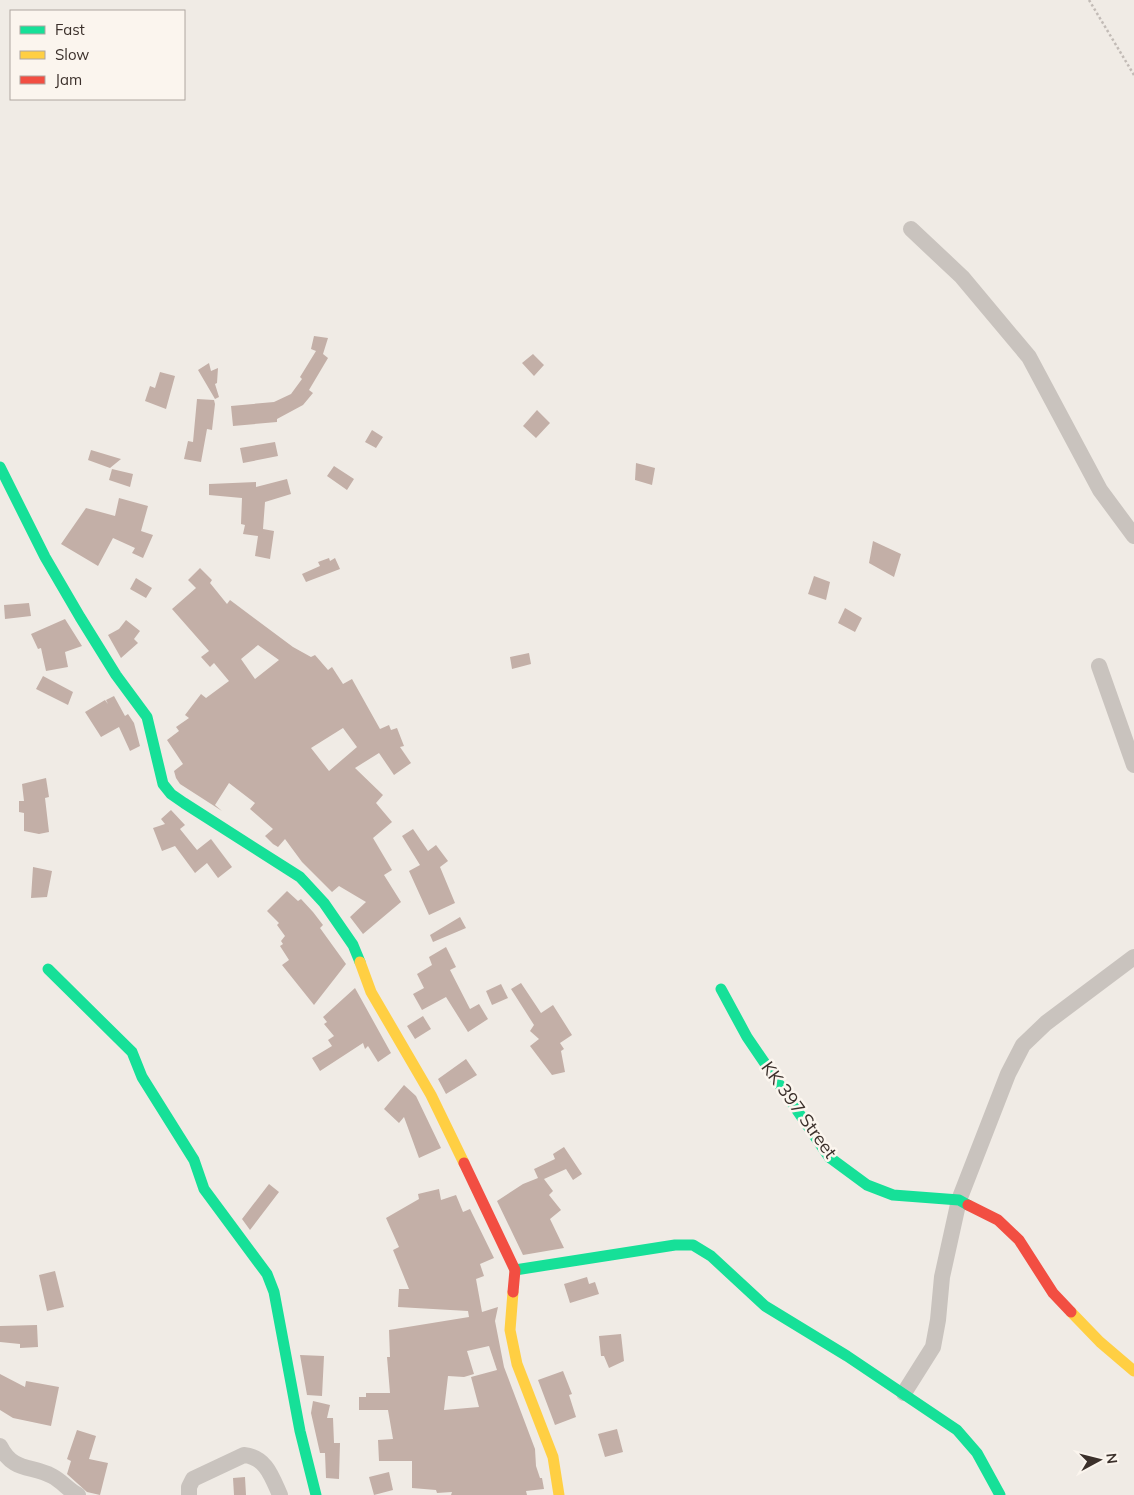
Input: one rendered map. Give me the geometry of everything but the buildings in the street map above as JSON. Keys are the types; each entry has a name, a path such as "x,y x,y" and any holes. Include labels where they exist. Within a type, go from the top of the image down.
{"street":[{"path":"911,229 962,277 1029,357 1100,490 1134,536"},
{"path":"0,467 45,557 80,617 116,675 147,717 163,784 178,799 300,877 324,903 347,936 371,992 431,1094 514,1270 510,1330 518,1364 553,1457 559,1495"},
{"path":"1099,666 1134,765"},
{"path":"904,1393 933,1347 938,1320 942,1277 959,1200 1008,1074 1023,1045 1046,1023 1134,957"},
{"path":"48,969 132,1052 142,1077 194,1160 204,1189 245,1247 267,1274 274,1292 300,1431 316,1495"},
{"name":"KK 397 Street","path":"721,989 747,1037 829,1157 867,1185 893,1195 959,1200 998,1220 1019,1240 1053,1293 1100,1342 1134,1371"},
{"path":"514,1270 675,1245 693,1245 711,1256 765,1306 904,1393 958,1430 976,1453 1000,1495"},
{"path":"0,1446 5,1456 15,1464 52,1476 78,1495"},
{"path":"189,1495 188,1487 193,1479 244,1455 263,1461 280,1495"}],"path":[{"path":"1089,0 1134,75"}],"traffic: fast":[{"path":"0,467 45,557 80,617 116,675 147,717 163,784 171,794 184,803 300,877 324,903 353,945 360,962"},
{"path":"48,969 132,1052 142,1077 194,1160 204,1189 267,1274 274,1292 300,1431 316,1495"},
{"path":"721,989 747,1037 829,1157 867,1185 893,1195 959,1200 968,1205"},
{"path":"515,1270 675,1245 693,1245 711,1256 765,1306 847,1356 957,1430 977,1453 1000,1495"}],"traffic: slow":[{"path":"360,962 371,992 431,1095 464,1163"},
{"path":"513,1292 510,1330 517,1364 553,1457 559,1495"},
{"path":"1071,1312 1100,1342 1134,1371"}],"traffic: jam":[{"path":"464,1163 515,1270 513,1292"},
{"path":"968,1205 998,1220 1019,1240 1053,1293 1071,1312"}]}
